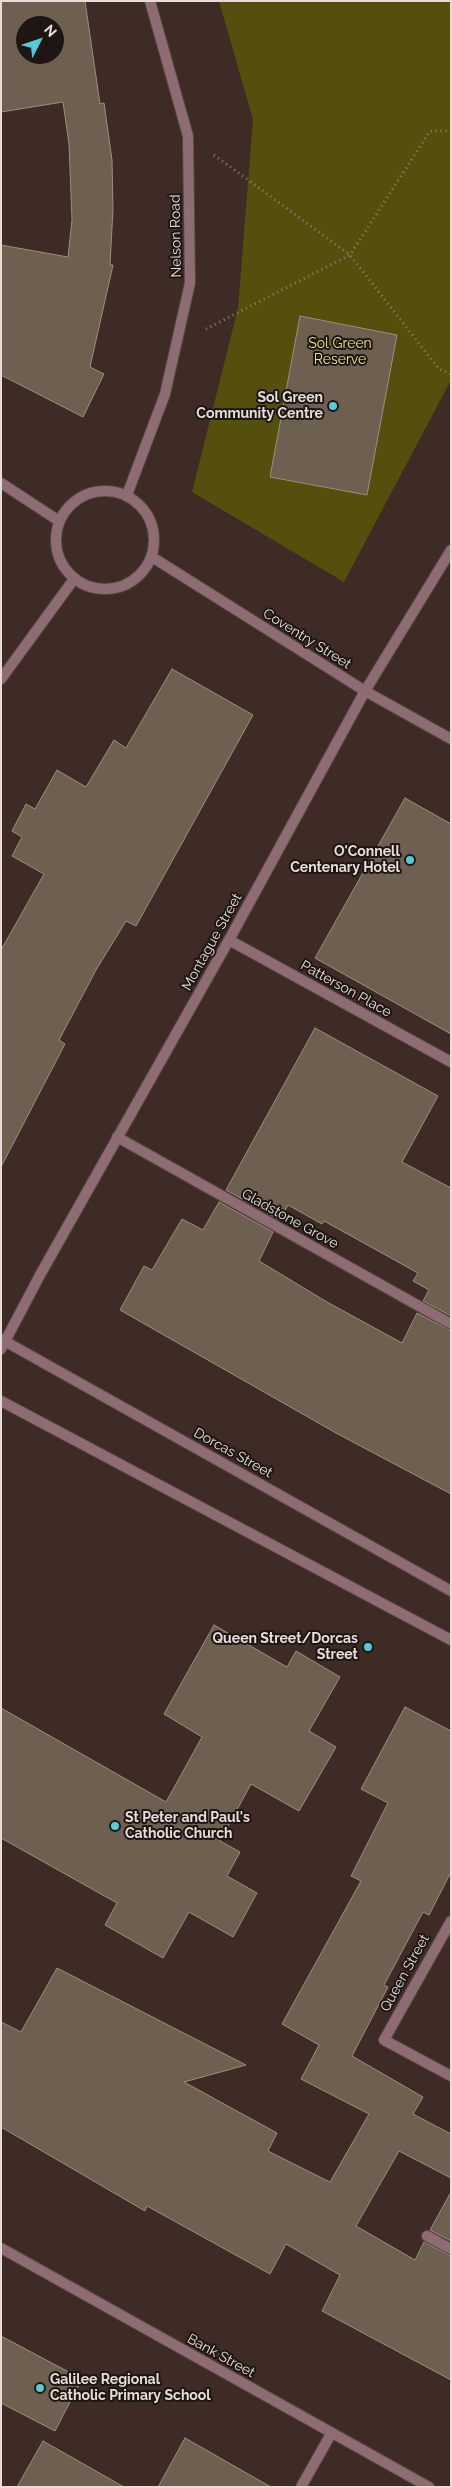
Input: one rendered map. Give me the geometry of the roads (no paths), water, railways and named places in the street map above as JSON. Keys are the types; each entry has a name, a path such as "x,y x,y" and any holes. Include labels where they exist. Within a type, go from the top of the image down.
{"street":[{"name":"Nelson Road","path":"127,495 165,394 190,283 188,136 150,1"},
{"path":"1,483 59,521"},
{"path":"111,490 127,495 139,503 148,515 154,528 155,543 152,557 144,571 133,582 119,588 103,590 88,586 74,578 64,567 57,553 55,537 59,521 67,507 87,494 111,490"},
{"name":"Montague Street","path":"3,1343 116,1138 229,940 365,691 451,550"},
{"name":"Coventry Street","path":"152,557 365,691 451,739"},
{"path":"1,679 74,578"},
{"name":"Patterson Place","path":"229,940 451,1062"},
{"name":"Gladstone Grove","path":"116,1138 451,1324"},
{"name":"Dorcas Street","path":"3,1343 451,1591"},
{"path":"1,1401 451,1640"},
{"name":"Queen Street","path":"451,1920 384,2040 451,2076"},
{"path":"427,2236 451,2249"},
{"name":"Bank Street","path":"1,2248 428,2487"},
{"path":"301,2487 331,2434"}],"place":[{"name":"Sol Green Community Centre","path":"333,406"},
{"name":"O'Connell Centenary Hotel","path":"410,860"},
{"name":"Queen Street/Dorcas Street","path":"368,1647"},
{"name":"St Peter and Paul's Catholic Church","path":"115,1826"},
{"name":"Galilee Regional Catholic Primary School","path":"40,2388"}],"park label":[{"name":"Sol Green Reserve","path":"340,352"}]}
